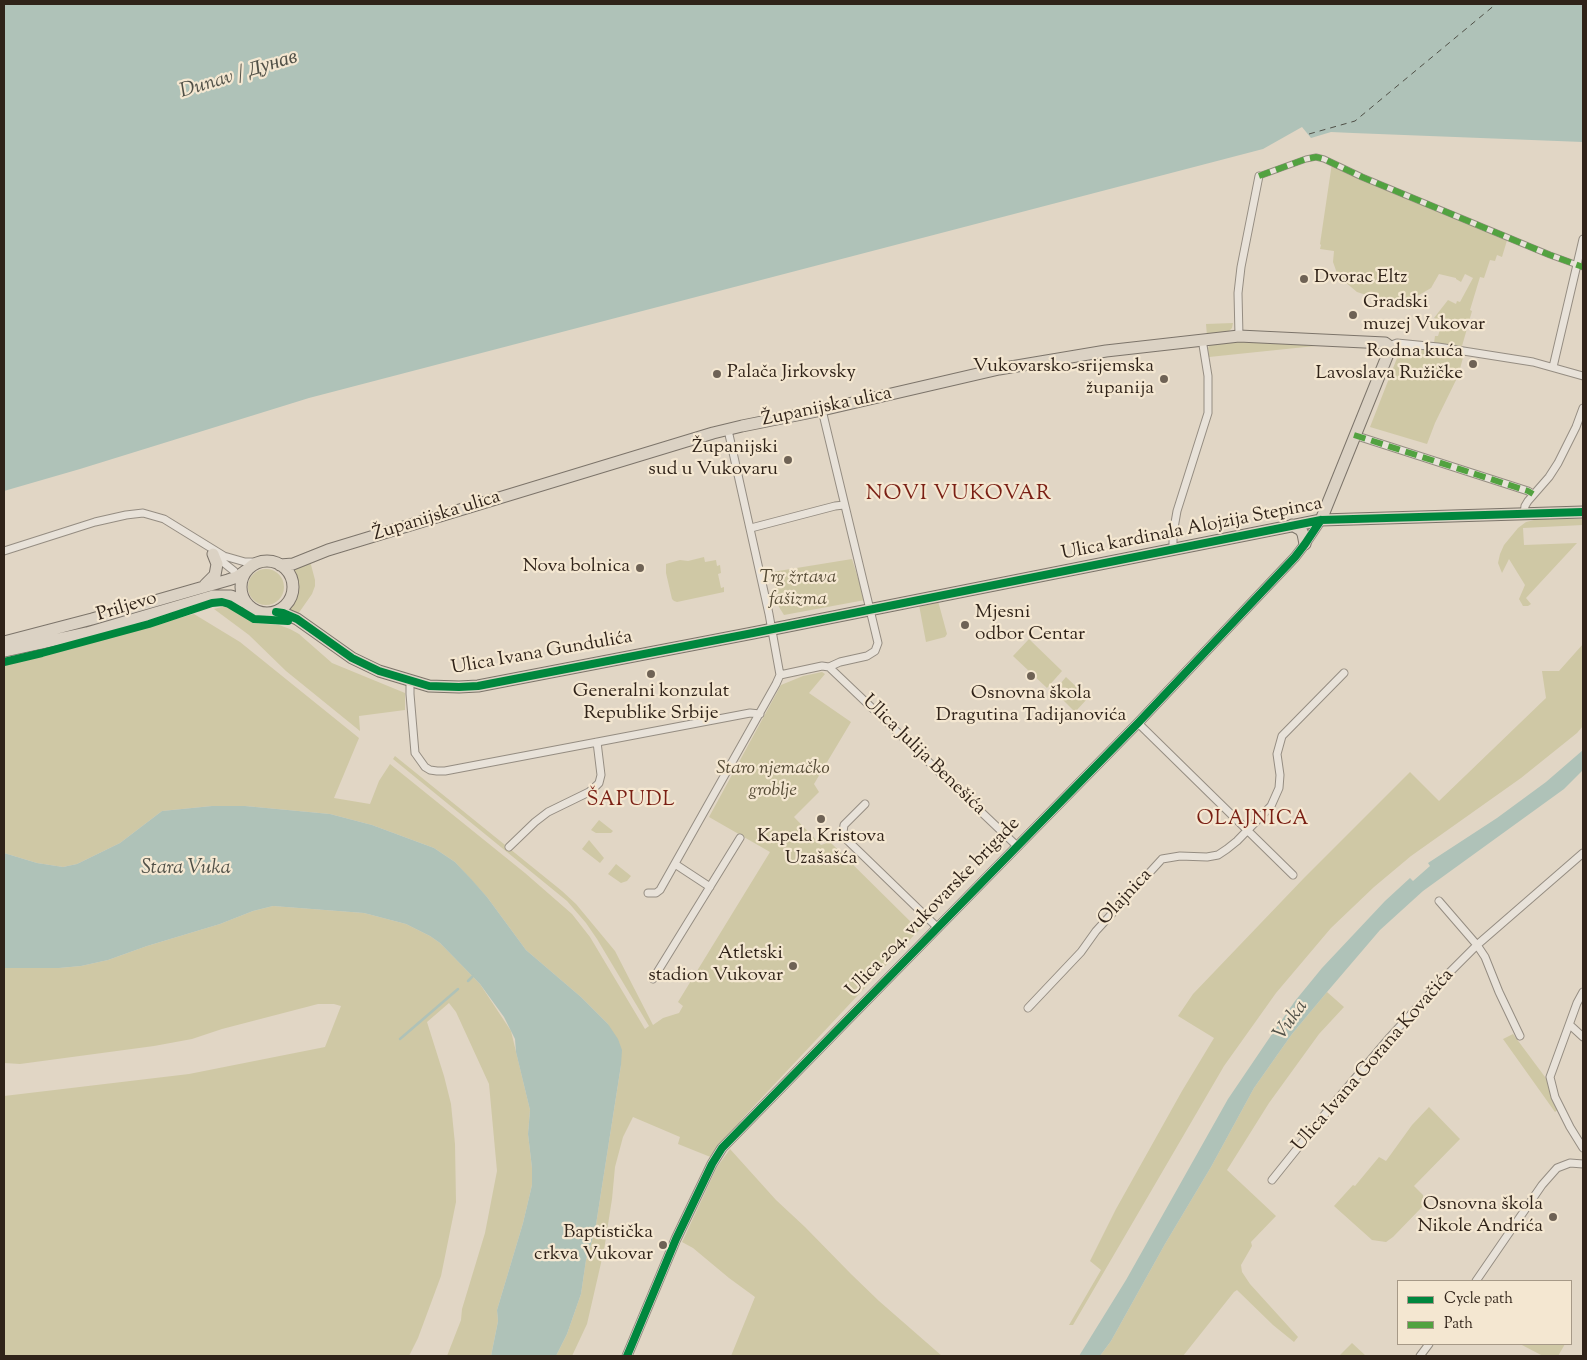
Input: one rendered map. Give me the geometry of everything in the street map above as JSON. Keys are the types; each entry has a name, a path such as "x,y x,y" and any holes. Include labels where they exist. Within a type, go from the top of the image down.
{"main road":[{"name":"Županijska ulica","path":"280,565 293,564 328,550 728,430 1044,360 1202,339 1239,336 1383,343 1389,346"},
{"path":"1321,520 1388,354 1389,346"},
{"name":"Ulica kardinala Alojzija Stepinca","path":"870,610 1321,520 1583,512"},
{"path":"1292,525 1304,534 1305,544"},
{"path":"203,586 215,575 217,564 213,554"},
{"path":"239,581 242,597 246,604 260,613 276,612 287,605 293,589 291,577 280,565 268,561 259,562"},
{"name":"Priljevo","path":"4,642 92,619 203,586 239,581 248,569 259,562"},
{"name":"Priljevo","path":"4,651 87,633 213,596 225,595 236,598 246,604"},
{"path":"771,629 870,610"},
{"name":"Ulica Ivana Gundulića","path":"276,612 297,618 340,650 369,667 410,682 444,687 478,686 771,629"}],"street":[{"path":"1239,336 1238,294 1241,267 1259,176 1306,159 1316,157 1324,159 1362,177 1550,255 1580,265"},
{"path":"1553,367 1580,265 1583,239"},
{"path":"1173,549 1173,534 1177,511 1208,412 1208,376 1202,339"},
{"path":"1389,346 1397,344 1438,347 1533,362 1583,376"},
{"path":"1524,514 1525,506 1549,477 1558,462 1576,427 1583,408"},
{"path":"780,675 822,666 829,667 840,662 867,656 875,650 878,643 822,410"},
{"path":"648,893 656,893 660,890 760,714 780,675 728,430"},
{"path":"1354,435 1533,494"},
{"path":"750,528 844,505"},
{"path":"4,551 95,522 126,515 143,514 164,519 204,544 233,559 245,562 259,562"},
{"name":"Ulica 204. vukovarske brigade","path":"627,1356 676,1239 720,1151 1138,723 1305,544 1321,520"},
{"path":"204,544 229,567 239,581"},
{"name":"Ulica Julija Benešića","path":"829,667 1017,846"},
{"name":"Olajnica","path":"1028,1008 1082,952 1096,931 1162,859 1180,856 1206,857 1218,854 1228,850 1248,831 1276,798 1280,775 1277,754 1282,736 1344,673"},
{"path":"410,682 415,753 421,763 430,770 445,771 750,713 760,714"},
{"path":"1138,723 1292,875"},
{"path":"509,847 548,812 589,792 599,783 601,774 597,742"},
{"path":"865,804 844,826 845,838 938,928"},
{"path":"653,979 740,838"},
{"name":"Ulica Ivana Gorana Kovačića","path":"1272,1180 1390,1037 1446,975 1477,945 1583,853"},
{"path":"675,864 710,887"},
{"path":"1439,902 1477,945 1485,957 1520,1036"},
{"path":"1583,992 1550,1077 1555,1097 1583,1148"},
{"path":"1570,1025 1583,1037"},
{"path":"1477,1280 1542,1185 1557,1168 1570,1163 1583,1164"},
{"path":"1420,1356 1428,1345"}],"green space":[{"path":"1332,163 1508,237 1502,257 1497,255 1495,261 1490,260 1484,278 1480,277 1462,346 1434,343 1435,336 1438,336 1443,320 1434,318 1448,300 1456,304 1457,301 1460,302 1473,278 1465,274 1461,282 1456,278 1439,274 1431,288 1414,298 1400,301 1385,301 1357,292 1338,276 1333,262 1334,251 1320,249"},
{"path":"1233,323 1232,328 1227,333 1207,336 1206,324"},
{"path":"1314,340 1315,346 1209,357 1208,348 1211,342"},
{"path":"1402,349 1464,354 1458,376 1427,444 1370,427 1399,353"},
{"path":"1538,519 1583,519 1583,525 1523,528 1524,545 1577,543 1526,598 1531,604 1523,606 1519,599 1525,585 1509,559 1502,573 1498,563 1504,545 1518,528 1526,522"},
{"path":"704,557 705,562 716,560 717,566 720,565 721,573 718,574 721,588 724,587 724,592 677,602 674,601 666,573 666,564"},
{"name":"Trg žrtava fašizma","path":"852,559 865,600 784,615 779,607 772,572"},
{"path":"310,561 315,586 312,594 298,614 289,609 295,598 297,588 292,570"},
{"path":"266,569 278,575 284,587 278,599 266,605 254,599 248,587 254,575"},
{"path":"938,601 947,634 945,637 926,642 919,605"},
{"path":"225,606 238,612 253,623 279,625 290,629 299,634 332,663 405,693 405,710 359,716 360,731 286,671 249,635 214,609"},
{"name":"Staro njemačko groblje","path":"194,614 240,642 359,738 334,798 370,804 379,781 390,764 525,873 572,914 590,937 645,1029 649,1026 597,939 567,901 393,759 395,756 576,904 615,951 653,1025 663,1018 679,1013 683,1006 678,1002 770,852 709,817 781,685 803,676 822,672 825,674 809,693 851,722 814,784 819,792 794,817 821,845 830,842 919,930 741,1120 734,1134 713,1158 678,1144 680,1137 633,1117 623,1137 615,1167 604,1250 587,1324 572,1356 556,1356 567,1334 581,1294 586,1260 595,1231 621,1065 608,1024 581,997 526,950 487,897 455,862 434,848 372,825 330,814 245,806 212,806 162,811 120,843 77,864 63,867 37,863 4,853 4,664"},
{"path":"1029,639 1062,671 1047,688 1013,656"},
{"path":"1583,644 1583,726 1577,733 1521,778 1411,856 1374,887 1331,928 1276,993 1224,1066 1073,1325 1069,1325 1101,1270 1090,1261 1116,1209 1214,1038 1178,1016 1193,994 1304,878 1410,772 1439,801 1546,698 1542,671 1559,671"},
{"path":"1066,677 1088,698 1075,712 1054,691"},
{"path":"599,820 613,831 611,833 596,833 591,830"},
{"path":"589,840 604,858 600,863 582,849"},
{"path":"616,864 631,876 627,881 621,883 608,874"},
{"path":"273,906 364,913 406,924 430,936 440,943 480,984 511,1031 530,1110 528,1134 532,1185 523,1223 497,1310 498,1321 491,1356 447,1356 461,1320 462,1309 485,1233 497,1171 489,1084 456,1012 449,1003 427,1022 451,1104 455,1144 456,1202 441,1276 418,1338 409,1356 4,1356 4,1096 189,1074 325,1047 341,1006 318,1004 222,1029 192,1039 154,1046 20,1064 4,1063 4,968 59,968 81,966 108,960"},
{"path":"1327,992 1344,1007 1319,1034 1269,1103 1227,1170 1276,1216 1251,1242 1252,1246 1241,1265 1242,1272 1250,1284 1298,1337 1294,1342 1273,1325 1237,1290 1183,1356 1100,1356 1111,1341 1165,1244 1211,1167 1254,1088 1292,1034"},
{"path":"1513,1034 1551,1085 1560,1108 1555,1112 1503,1039"},
{"path":"1429,1107 1460,1139 1414,1186 1423,1195 1423,1206 1386,1242 1372,1240 1334,1206 1353,1185 1355,1186 1379,1157 1386,1161 1412,1125"},
{"path":"730,1149 776,1200 851,1274 942,1356 731,1356 755,1297 693,1248 682,1242 717,1167"},
{"path":"1352,1343 1366,1356 1339,1356"},
{"path":"1522,1345 1564,1345 1558,1356 1543,1356"}],"water":[{"name":"Dunav / Дунав","path":"4,4 1583,4 1583,142 1331,132 1311,138 1302,127 1263,149 309,398 4,491"},
{"name":"Vuka","path":"1583,750 1583,770 1564,789 1423,891 1380,930 1292,1034 1254,1088 1111,1341 1100,1356 1079,1356 1126,1280 1228,1099 1295,1001 1322,968 1385,901 1410,878 1413,881 1430,866 1428,863 1497,818 1546,782"},
{"name":"Stara Vuka","path":"212,806 245,806 330,814 372,825 434,848 455,862 487,897 526,950 581,997 608,1024 618,1039 622,1050 621,1065 595,1231 586,1260 581,1294 567,1334 556,1356 491,1356 498,1321 497,1310 523,1223 532,1185 528,1134 530,1110 516,1052 515,1039 504,1017 480,984 440,943 406,924 364,913 273,906 108,960 81,966 59,968 4,968 4,853 37,863 63,867 77,864 120,843 162,811"}],"waterway":[{"path":"468,981 473,976"},
{"path":"400,1039 458,989"}],"ferry route":[{"path":"1309,134 1355,121 1496,4"}],"marked path":[{"path":"1259,176 1306,159 1316,157 1324,159 1362,177 1583,267"},
{"path":"1354,435 1533,494"}],"cycle path":[{"path":"276,612 297,619 352,658 379,671 429,686 478,686 1321,520 1583,512"},
{"path":"627,1356 676,1239 712,1164 722,1148 1138,723 1295,557 1321,520"},
{"path":"4,662 149,624 212,603 222,602 229,604 254,619 288,621"}],"place":[{"name":"Dvorac Eltz","path":"1304,279"},
{"name":"Gradski muzej Vukovar","path":"1353,315"},
{"name":"Rodna kuća Lavoslava Ružičke","path":"1473,364"},
{"name":"Palača Jirkovsky","path":"717,374"},
{"name":"Vukovarsko-srijemska županija","path":"1164,379"},
{"name":"Županijski sud u Vukovaru","path":"788,460"},
{"name":"Nova bolnica","path":"640,568"},
{"name":"Mjesni odbor Centar","path":"965,625"},
{"name":"Generalni konzulat Republike Srbije","path":"651,674"},
{"name":"Osnovna škola Dragutina Tadijanovića","path":"1031,676"},
{"name":"Kapela Kristova Uzašašća","path":"821,819"},
{"name":"Atletski stadion Vukovar","path":"793,966"},
{"name":"Osnovna škola Nikole Andrića","path":"1553,1217"},
{"name":"Baptistička crkva Vukovar","path":"663,1245"}],"district":[{"name":"NOVI VUKOVAR","path":"959,495"},
{"name":"ŠAPUDL","path":"631,802"},
{"name":"OLAJNICA","path":"1253,821"}]}
